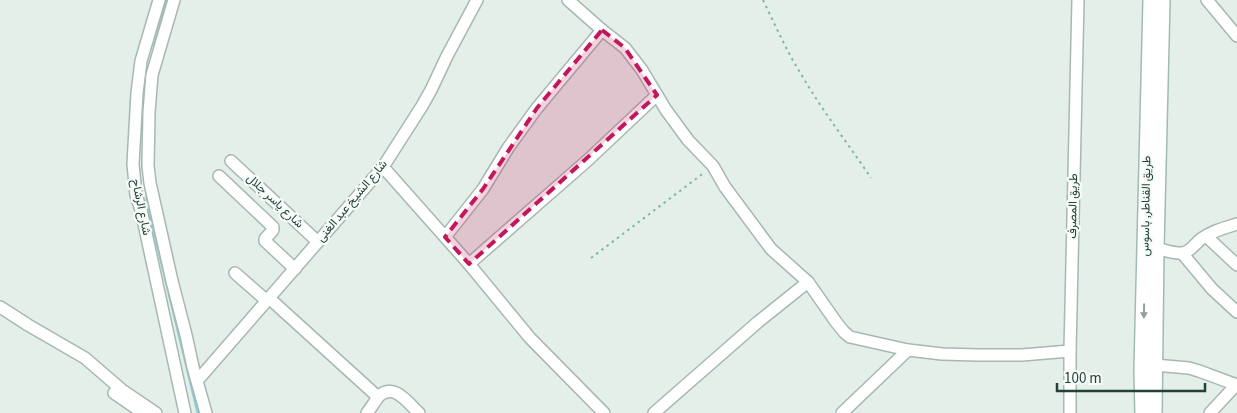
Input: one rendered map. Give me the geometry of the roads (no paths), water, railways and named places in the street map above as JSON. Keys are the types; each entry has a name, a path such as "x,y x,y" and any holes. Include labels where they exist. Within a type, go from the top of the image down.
{"main road":[{"name":"طريق القناطر, باسوس","path":"1143,413 1142,360 1151,0"},
{"name":"طريق القناطر, باسوس","path":"1154,413 1162,0"}],"street":[{"name":"شارع الرشاح","path":"159,0 138,78 133,164 136,195 141,210 185,413"},
{"name":"شارع الرشاح","path":"174,0 152,75 148,166 153,198 206,413"},
{"name":"شارع الشيخ عبد الغنى","path":"197,381 383,167 422,106 454,41 477,0"},
{"path":"568,0 625,48 635,59 666,110 688,140 713,166 725,187 771,249 808,282 836,322 850,337 908,350 942,354 1022,355 1070,351"},
{"name":"طريق المصرف","path":"1070,413 1078,0"},
{"path":"1207,0 1237,36"},
{"path":"445,237 483,189 513,141 537,108 602,30"},
{"path":"468,264 575,172 657,95"},
{"name":"شارع ياسر جلال","path":"231,161 318,242"},
{"path":"383,167 530,338 604,413"},
{"path":"219,176 274,227 274,230 265,241 295,268"},
{"path":"1182,254 1219,228 1237,224"},
{"path":"1206,236 1237,265"},
{"path":"1156,248 1182,254 1212,289 1237,312"},
{"path":"235,273 378,397"},
{"path":"654,413 758,322 808,282"},
{"path":"0,307 85,358 122,390 156,413"},
{"path":"0,315 81,365 118,396 144,413"},
{"path":"842,413 908,350"},
{"path":"1154,365 1194,370 1236,385 1210,413"},
{"path":"367,413 378,397 390,390 400,394 419,413"}],"waterway":[{"path":"155,45 167,0"},
{"path":"147,190 147,202 198,413"}]}
